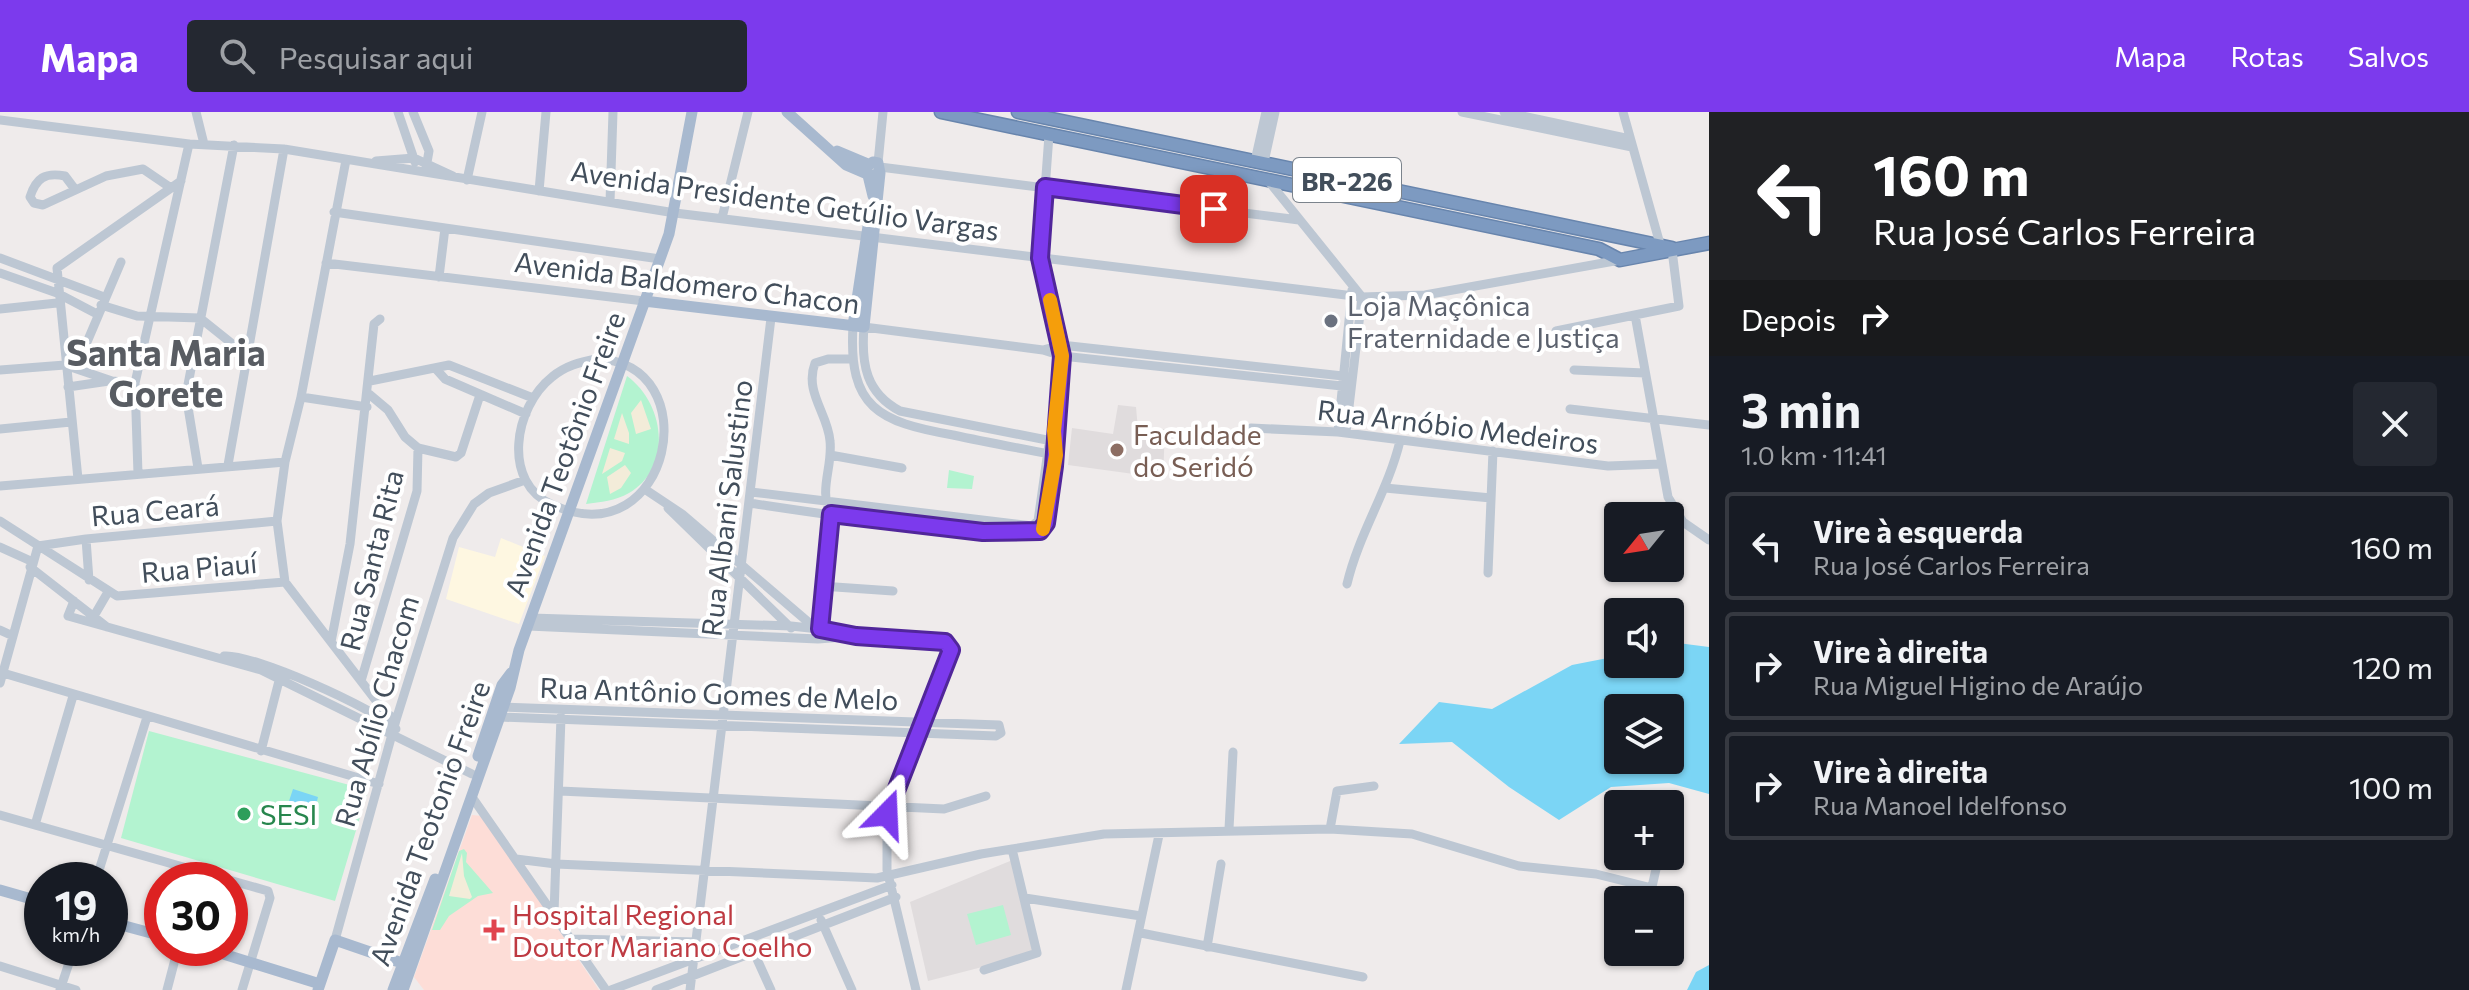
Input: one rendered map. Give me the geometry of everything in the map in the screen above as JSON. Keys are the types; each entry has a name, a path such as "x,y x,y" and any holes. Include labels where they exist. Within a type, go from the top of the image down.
{"highway":[{"name":"BR-226","path":"941,112 1599,249 1620,260"},
{"name":"BR-226","path":"1018,112 1051,116 1669,248 1709,243"},
{"path":"1599,249 1605,234"},
{"name":"Avenida Presidente Getúlio Vargas","path":"1620,260 1669,248"}],"main road":[{"name":"Avenida Teotônio Freire","path":"512,673 675,213 692,112"},
{"path":"788,112 826,144 874,170 859,327"},
{"name":"Avenida Baldomero Chacon","path":"644,301 859,327"},
{"name":"Avenida Teotonio Freire","path":"393,990 408,964 472,797 512,673"},
{"name":"Avenida Teotonio Freire","path":"403,990 408,964 502,685 512,673"},
{"path":"0,890 24,897"},
{"path":"335,940 408,964"},
{"name":"Rua Abílio Chacom","path":"319,987 335,940"},
{"path":"248,961 319,987"}],"street":[{"path":"196,112 204,144"},
{"path":"398,112 419,173 429,163 429,151 413,112"},
{"path":"462,179 482,112"},
{"path":"539,191 546,112"},
{"path":"610,202 613,112"},
{"path":"722,218 748,112"},
{"path":"883,112 874,170 1045,187 1299,220"},
{"path":"1259,162 1266,112"},
{"path":"1259,162 1275,112"},
{"path":"1462,112 1519,120 1631,143"},
{"path":"1504,112 1519,120"},
{"path":"1556,331 1679,306 1669,248 1623,112"},
{"name":"Avenida Presidente Getúlio Vargas","path":"0,120 189,144 284,149 675,213 1357,296 1425,295 1620,260"},
{"path":"750,497 1002,528 1037,523 1053,441 1062,351 1040,258 1049,135"},
{"path":"138,474 135,383 189,144"},
{"path":"198,468 186,395 234,145"},
{"path":"228,465 245,354 284,149"},
{"name":"Avenida Presidente Getúlio Vargas","path":"373,162 414,158 462,179"},
{"path":"346,160 301,397 285,462 277,521 285,582 396,729"},
{"path":"74,188 65,176 47,175 38,180 30,197 34,203 43,205 74,188 86,188 111,174 143,169 171,188"},
{"path":"1267,179 1352,283 1357,296 1342,432"},
{"path":"78,479 57,298 57,268 68,257 181,181"},
{"path":"334,212 660,259"},
{"path":"439,277 445,228"},
{"path":"0,258 56,276 100,306"},
{"path":"76,368 121,262"},
{"name":"Avenida Baldomero Chacon","path":"326,263 644,301"},
{"path":"0,273 57,298 127,314 200,318 245,354"},
{"path":"0,309 57,298"},
{"path":"1635,315 1668,497 1677,515 1709,540"},
{"name":"Rua Albani Salustino","path":"690,990 771,318"},
{"path":"331,642 350,544 369,394 374,324 380,319"},
{"path":"859,327 851,359 856,383 866,401 892,421 1051,454"},
{"path":"859,327 865,371 872,389 884,403 900,411 1053,441"},
{"name":"Avenida Baldomero Chacon","path":"859,327 1043,350 1348,381"},
{"path":"596,359 624,363 645,381 663,416 663,452 654,479 646,490 605,512 571,512 550,504 534,493 519,466 519,440 533,398 553,376 569,366 596,359"},
{"path":"818,632 830,438 812,386 813,368 821,360 851,359"},
{"path":"0,370 65,365 112,381"},
{"path":"370,381 449,365 533,398"},
{"path":"436,369 445,379 526,414"},
{"path":"1574,370 1645,373"},
{"path":"68,387 112,381 135,383"},
{"path":"369,394 388,410 405,437 418,448 460,455 480,395"},
{"path":"301,397 367,407"},
{"path":"1570,409 1652,421 1709,425"},
{"path":"0,429 71,422"},
{"name":"Rua Arnóbio Medeiros","path":"1251,428 1342,432 1608,466 1661,464"},
{"path":"1347,584 1359,540 1385,488 1400,441"},
{"name":"Rua Santa Rita","path":"361,681 417,491 418,448"},
{"path":"1488,573 1493,451"},
{"path":"830,455 902,468"},
{"path":"0,486 285,462"},
{"name":"Rua Abílio Chacom","path":"335,940 453,538 465,515 489,493 525,480"},
{"path":"1385,488 1491,498"},
{"path":"646,490 740,563 818,632"},
{"path":"668,508 791,632"},
{"name":"Rua Ceará","path":"0,521 113,594"},
{"name":"Rua Ceará","path":"38,546 277,521"},
{"path":"86,539 89,580"},
{"path":"38,546 1,678 379,784"},
{"path":"0,547 32,564 111,630"},
{"name":"Rua Piauí","path":"113,594 285,582"},
{"path":"821,586 893,591"},
{"path":"94,616 113,594"},
{"path":"74,601 68,616 281,674 396,729 472,774"},
{"path":"530,622 818,632 945,642 951,650 888,807 891,881 916,990"},
{"path":"0,630 13,636"},
{"path":"261,751 281,674"},
{"path":"35,825 73,696"},
{"name":"Rua Antônio Gomes de Melo","path":"501,712 1001,733 999,725 920,728"},
{"path":"554,913 561,714"},
{"path":"102,862 147,717"},
{"path":"1229,829 1233,752"},
{"path":"1330,829 1337,791 1374,786"},
{"path":"560,791 944,809 986,796"},
{"path":"472,797 609,990 891,881 1012,849 1104,834 1159,835 1229,829 1330,829 1412,834 1519,866 1596,874 1644,886"},
{"path":"0,815 157,862"},
{"path":"1126,990 1141,933 1141,916 1159,835"},
{"path":"984,970 1037,953 1012,849"},
{"path":"516,859 556,864 891,881"},
{"path":"1207,947 1221,864"},
{"path":"242,990 269,894 248,888"},
{"path":"656,990 896,897"},
{"path":"1025,898 1141,916"},
{"path":"817,912 852,990"},
{"path":"1141,933 1363,977"},
{"path":"747,938 771,990"},
{"path":"572,939 696,942"},
{"path":"0,966 61,988 76,990"},
{"path":"61,988 68,966"},
{"path":"167,990 173,966"}],"shaded area":[{"name":"Faculdade do Seridó","path":"1118,405 1136,407 1138,429 1165,429 1163,478 1068,465 1072,428 1113,434"},
{"path":"501,538 545,556 519,624 446,599 459,547 495,557"},
{"name":"Hospital Regional Doutor Mariano Coelho","path":"472,815 482,816 599,990 424,990 414,977"},
{"path":"1015,859 1040,952 928,981 910,902"}],"green space":[{"path":"627,376 640,388 656,418 658,451 653,467 629,493 586,504"},
{"path":"949,470 974,476 972,489 947,488"},
{"name":"SESI","path":"149,731 368,790 335,901 248,875 248,862 203,862 121,838"},
{"path":"464,849 466,862 493,893 478,896 449,916 440,930 432,930 459,851"},
{"path":"1003,905 1011,935 976,945 967,914"}],"sand":[{"path":"641,400 651,429 636,434 631,413"},
{"path":"622,413 629,433 629,444 614,439"},
{"path":"610,448 625,453 622,461 602,474"},
{"path":"625,465 631,473 621,488 610,494 607,477"},
{"path":"462,853 464,876 472,897 470,899 449,896"}],"water":[{"path":"1684,644 1709,647 1709,794 1669,783 1611,787 1559,820 1509,787 1452,742 1399,744 1439,702 1492,709 1572,665 1604,659 1604,678 1684,678"},
{"path":"293,789 318,797 315,809 289,801"},
{"path":"1709,965 1709,990 1687,990 1696,972"}],"slow traffic":[{"path":"1043,529 1056,455 1054,431 1062,356 1050,300"}],"place":[{"name":"Loja Maçônica Fraternidade e Justiça","path":"1331,321"},
{"name":"Faculdade do Seridó","path":"1117,450"},
{"name":"SESI","path":"244,814"},
{"name":"Hospital Regional Doutor Mariano Coelho","path":"494,930"}],"district":[{"name":"Santa Maria Gorete","path":"166,372"}],"route":[{"path":"887,814 951,650 945,642 856,636 820,629 821,586 831,514 983,532 1033,534 1044,528 1057,442 1054,431 1062,356 1040,258 1045,187 1214,209"}]}
